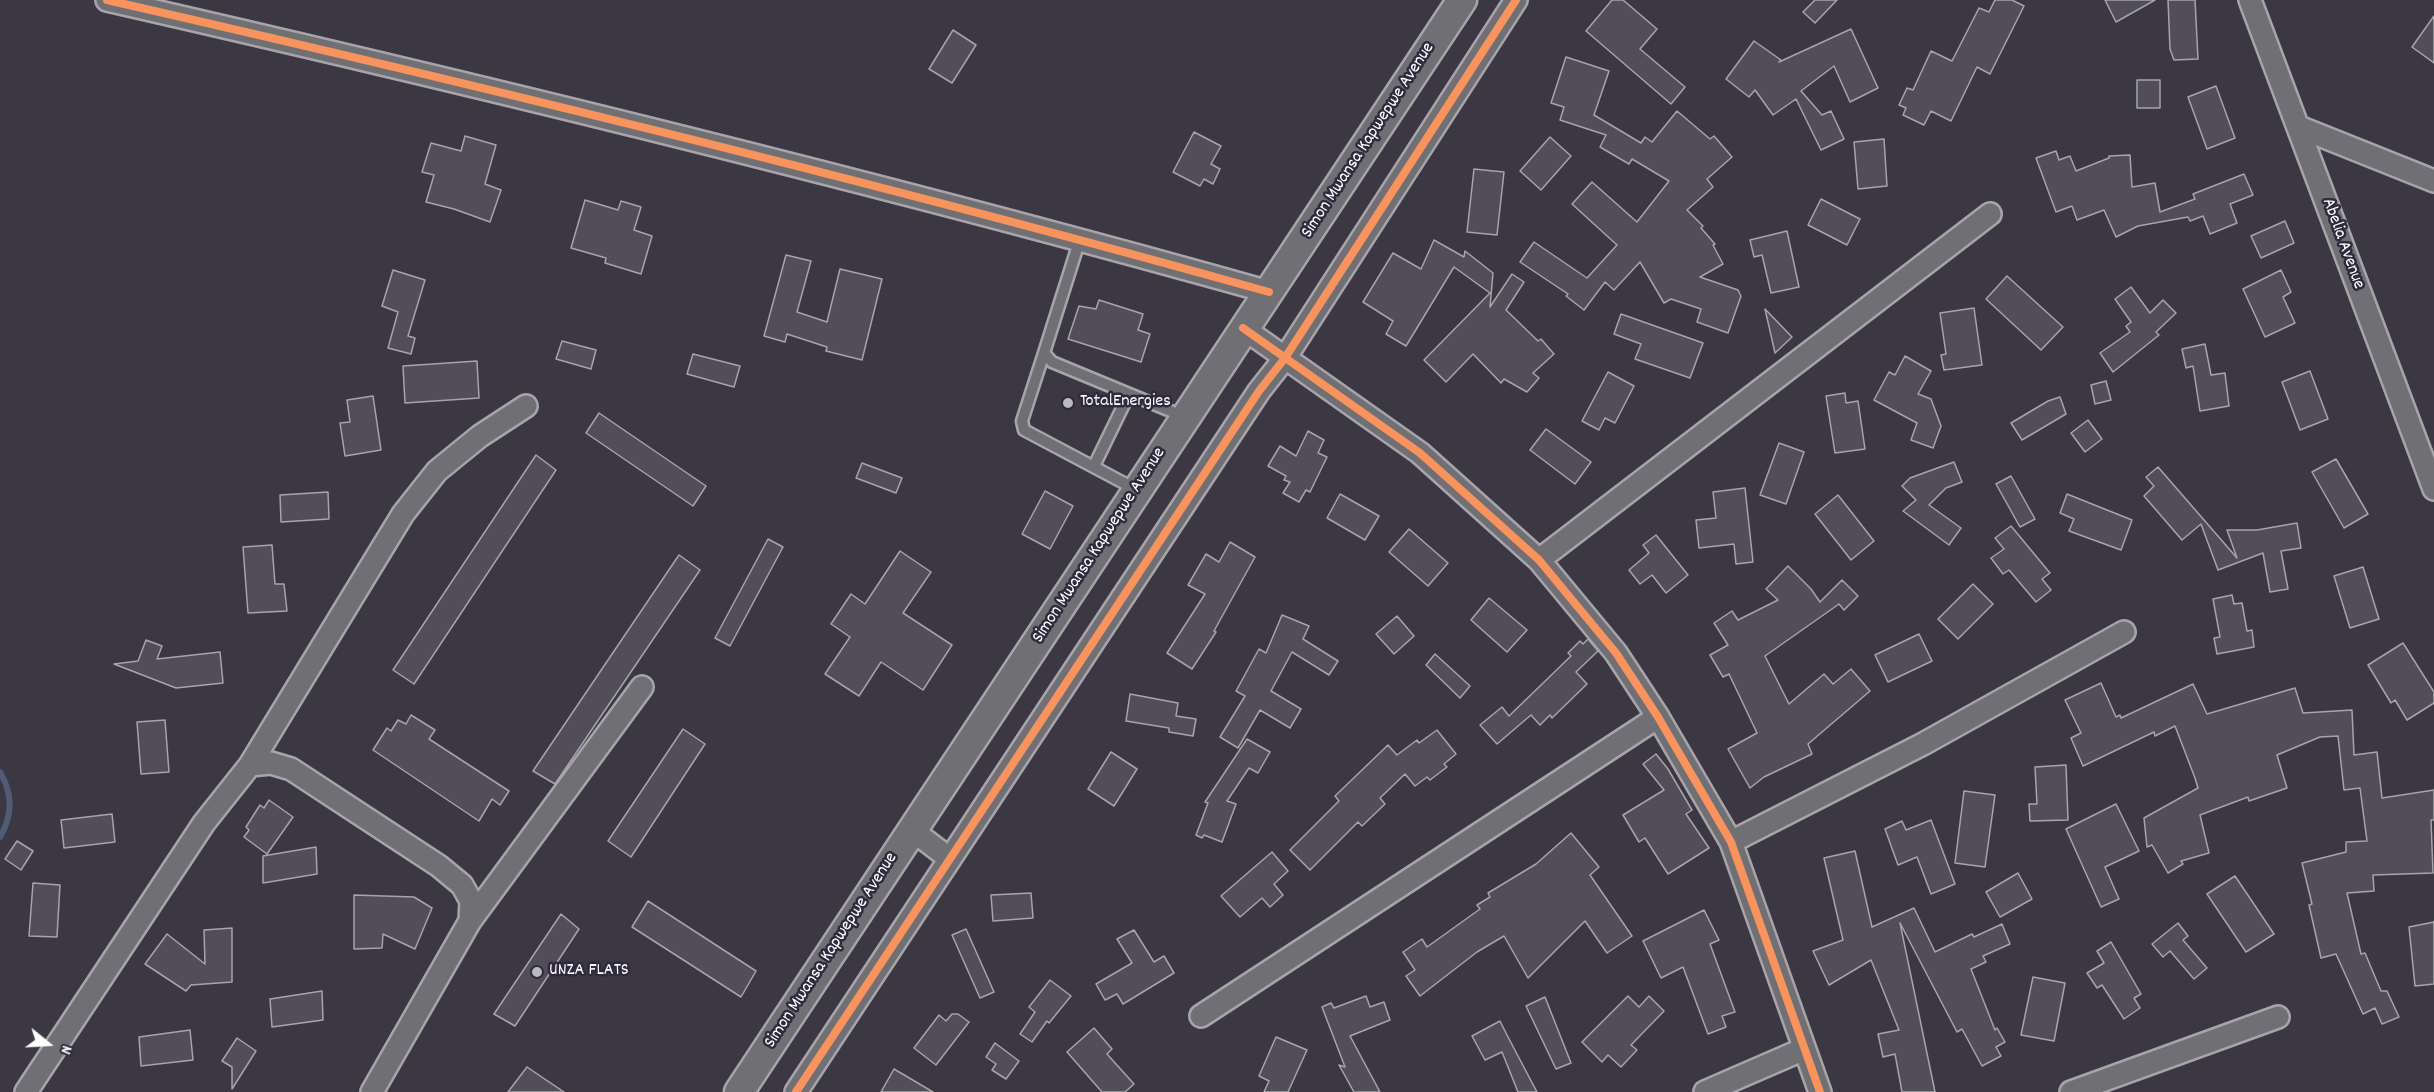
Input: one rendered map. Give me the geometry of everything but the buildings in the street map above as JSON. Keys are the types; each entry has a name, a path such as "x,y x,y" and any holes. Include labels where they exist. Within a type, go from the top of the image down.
{"main road":[{"name":"Simon Mwansa Kapwepwe Avenue","path":"739,1092 1462,0"}],"street":[{"path":"107,0 607,117 1080,239 1269,292"},
{"path":"796,1092 1259,391 1286,358 1516,0"},
{"name":"Abelia Avenue","path":"2250,0 2434,489"},
{"path":"2299,127 2434,181"},
{"path":"1539,560 1990,214"},
{"path":"1243,328 1420,453 1539,560 1616,654 1658,717 1731,842 1820,1092"},
{"path":"26,1092 204,823 250,765 403,514 437,471 480,436 526,406"},
{"path":"1731,842 1923,744 2124,632"},
{"path":"382,1089 470,921 642,687"},
{"path":"1201,1016 1658,717"},
{"path":"250,765 271,763 291,769 439,866 462,885 471,901 470,921"},
{"path":"912,830 950,859"},
{"path":"2071,1092 2278,1017"},
{"path":"1704,1092 1804,1049"}],"lane":[{"path":"1080,239 1022,421 1024,430 1137,490"},
{"path":"1044,353 1052,362 1185,417"},
{"path":"1094,466 1129,394"}],"waterway":[{"path":"0,772 7,788 10,804 7,821 0,837"}],"cycle path":[{"path":"107,0 690,139 980,213 1269,292"},
{"path":"796,1092 1259,391 1285,358 1516,0"},
{"path":"1243,328 1420,453 1539,560 1616,653 1658,717 1731,842 1820,1092"}],"place":[{"name":"TotalEnergies","path":"1068,403"},
{"name":"UNZA FLATS","path":"537,972"}]}
